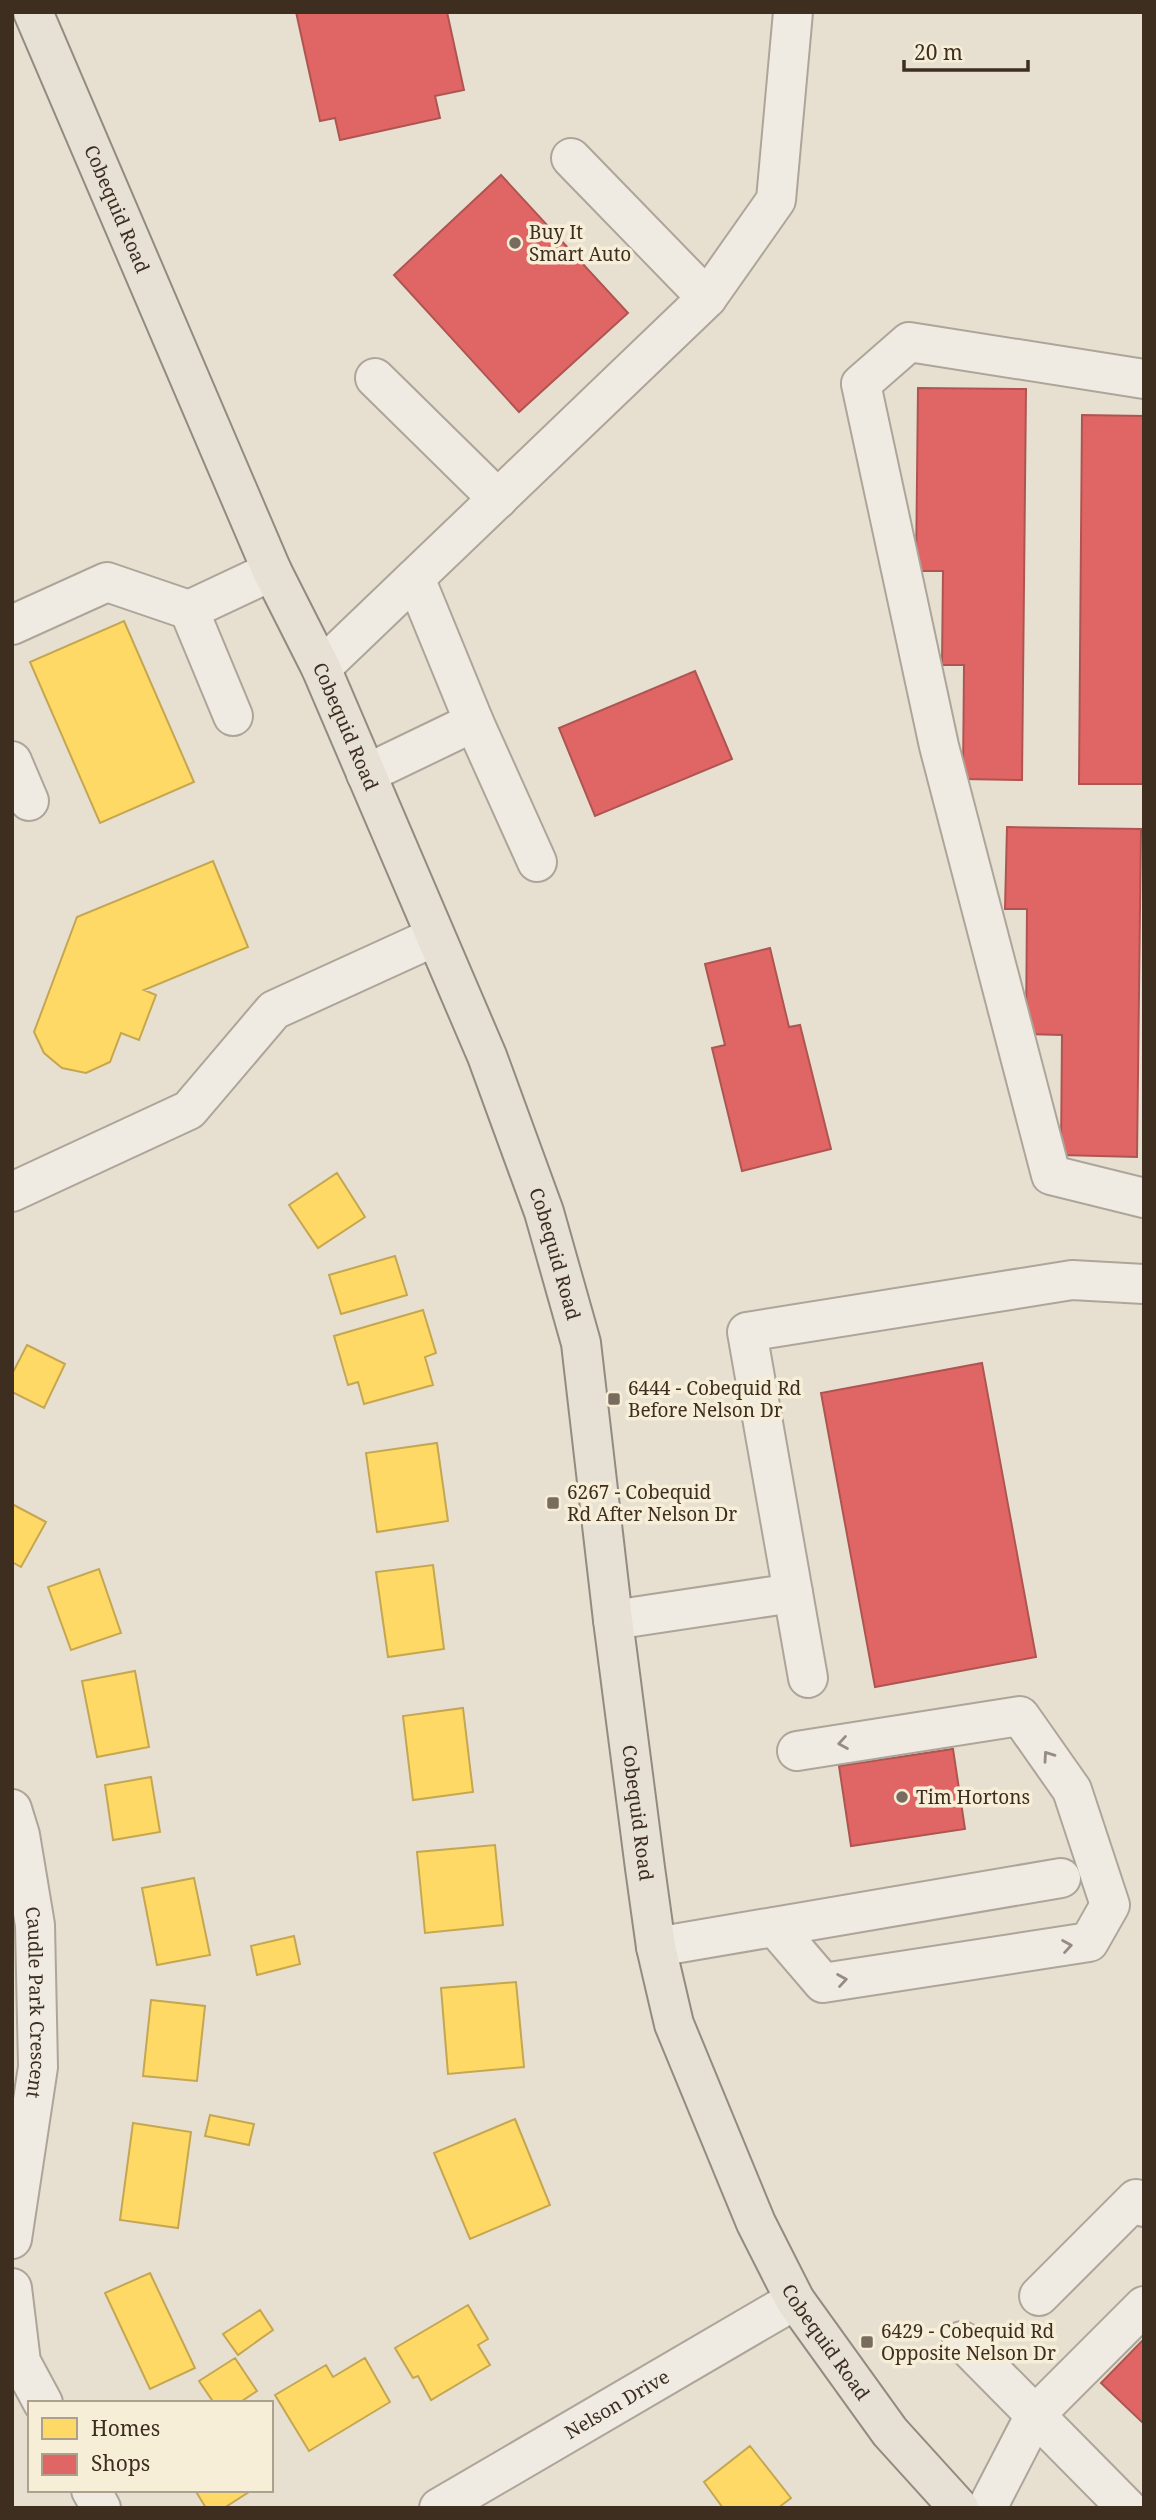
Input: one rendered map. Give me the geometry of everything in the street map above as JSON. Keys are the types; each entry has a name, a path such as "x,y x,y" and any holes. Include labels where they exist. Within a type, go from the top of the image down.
{"main road":[{"name":"Cobequid Road","path":"33,12 272,571 321,668 487,1056 544,1212 581,1343 612,1620 656,1947 674,2024 755,2223 795,2300 890,2432 959,2508"}],"street":[{"path":"321,668 707,298 776,200 793,12"},
{"path":"571,158 707,298"},
{"path":"1144,379 909,342 861,384 939,746 1051,1175 1144,1198"},
{"path":"375,379 498,499"},
{"path":"12,625 107,582 190,610 272,571"},
{"path":"415,578 474,722 537,862"},
{"path":"190,610 233,716"},
{"path":"366,774 474,722"},
{"path":"12,761 29,801"},
{"path":"12,1192 188,1110 274,1010 434,937"},
{"path":"808,1678 747,1332 1072,1280 1144,1284"},
{"path":"612,1620 793,1593"},
{"path":"775,1927 823,1983 1089,1942 1110,1905 1072,1790 1020,1716 797,1751"},
{"name":"Caudle Park Crescent","path":"12,1810 20,1835 35,1925 38,2067 12,2239"},
{"path":"656,1947 1061,1878"},
{"path":"1039,2296 1141,2198"},
{"path":"12,2288 21,2362 42,2401"},
{"name":"Nelson Drive","path":"439,2508 795,2300"},
{"path":"987,2508 1035,2415 1144,2306"},
{"path":"962,2342 1127,2508"},
{"path":"92,2492 101,2508"}],"building: Homes":[{"path":"124,621 194,782 100,823 30,662"},
{"path":"213,861 248,947 144,990 156,995 139,1040 121,1033 110,1062 86,1073 62,1068 44,1053 34,1032 77,917"},
{"path":"337,1173 365,1217 318,1248 289,1205"},
{"path":"395,1256 407,1295 341,1314 329,1275"},
{"path":"423,1310 436,1353 425,1357 433,1385 364,1404 358,1382 348,1385 334,1336"},
{"path":"27,1345 65,1364 44,1408 12,1392 12,1374"},
{"path":"437,1443 448,1521 377,1532 366,1453"},
{"path":"12,1504 46,1522 21,1567 12,1562"},
{"path":"433,1565 444,1649 388,1657 376,1572"},
{"path":"99,1569 121,1633 71,1650 48,1587"},
{"path":"135,1671 149,1747 97,1757 82,1681"},
{"path":"463,1708 473,1792 413,1800 403,1716"},
{"path":"151,1777 160,1832 113,1840 105,1785"},
{"path":"495,1845 503,1925 425,1933 417,1852"},
{"path":"194,1878 210,1955 157,1965 142,1888"},
{"path":"294,1936 300,1964 257,1975 251,1946"},
{"path":"516,1982 524,2067 448,2074 441,1988"},
{"path":"151,2000 205,2006 197,2081 143,2076"},
{"path":"210,2115 254,2124 249,2145 205,2136"},
{"path":"515,2119 550,2205 470,2239 434,2153"},
{"path":"133,2123 191,2132 178,2228 120,2220"},
{"path":"150,2273 195,2368 150,2389 105,2293"},
{"path":"468,2305 488,2339 478,2345 490,2365 431,2400 418,2376 413,2378 395,2348"},
{"path":"260,2310 273,2330 238,2355 223,2334"},
{"path":"235,2358 257,2391 242,2401 213,2401 199,2381"},
{"path":"365,2358 390,2402 309,2451 275,2395 326,2365 333,2377"},
{"path":"750,2446 791,2498 778,2508 723,2508 704,2482"},
{"path":"196,2492 249,2492 224,2508 206,2508"}],"building: Shops":[{"path":"296,12 447,12 464,90 435,96 440,118 340,140 335,118 320,121"},
{"path":"501,175 628,313 519,412 394,275"},
{"path":"918,388 1026,389 1022,780 963,779 964,665 942,665 943,571 916,571"},
{"path":"1082,415 1144,416 1144,784 1079,784"},
{"path":"695,671 732,759 595,816 559,728"},
{"path":"1007,827 1141,829 1137,1157 1061,1155 1062,1035 1026,1034 1027,909 1005,909"},
{"path":"770,948 789,1027 800,1025 831,1149 742,1171 712,1048 725,1045 705,964"},
{"path":"982,1363 1036,1657 875,1687 821,1393"},
{"name":"Tim Hortons","path":"953,1749 965,1829 851,1846 839,1766"},
{"path":"1144,2339 1144,2424 1101,2383"}],"place":[{"name":"Buy It Smart Auto","path":"515,243"},
{"name":"6444 - Cobequid Rd Before Nelson Dr","path":"614,1399"},
{"name":"6267 - Cobequid Rd After Nelson Dr","path":"553,1503"},
{"name":"Tim Hortons","path":"902,1797"},
{"name":"6429 - Cobequid Rd Opposite Nelson Dr","path":"867,2342"}]}
